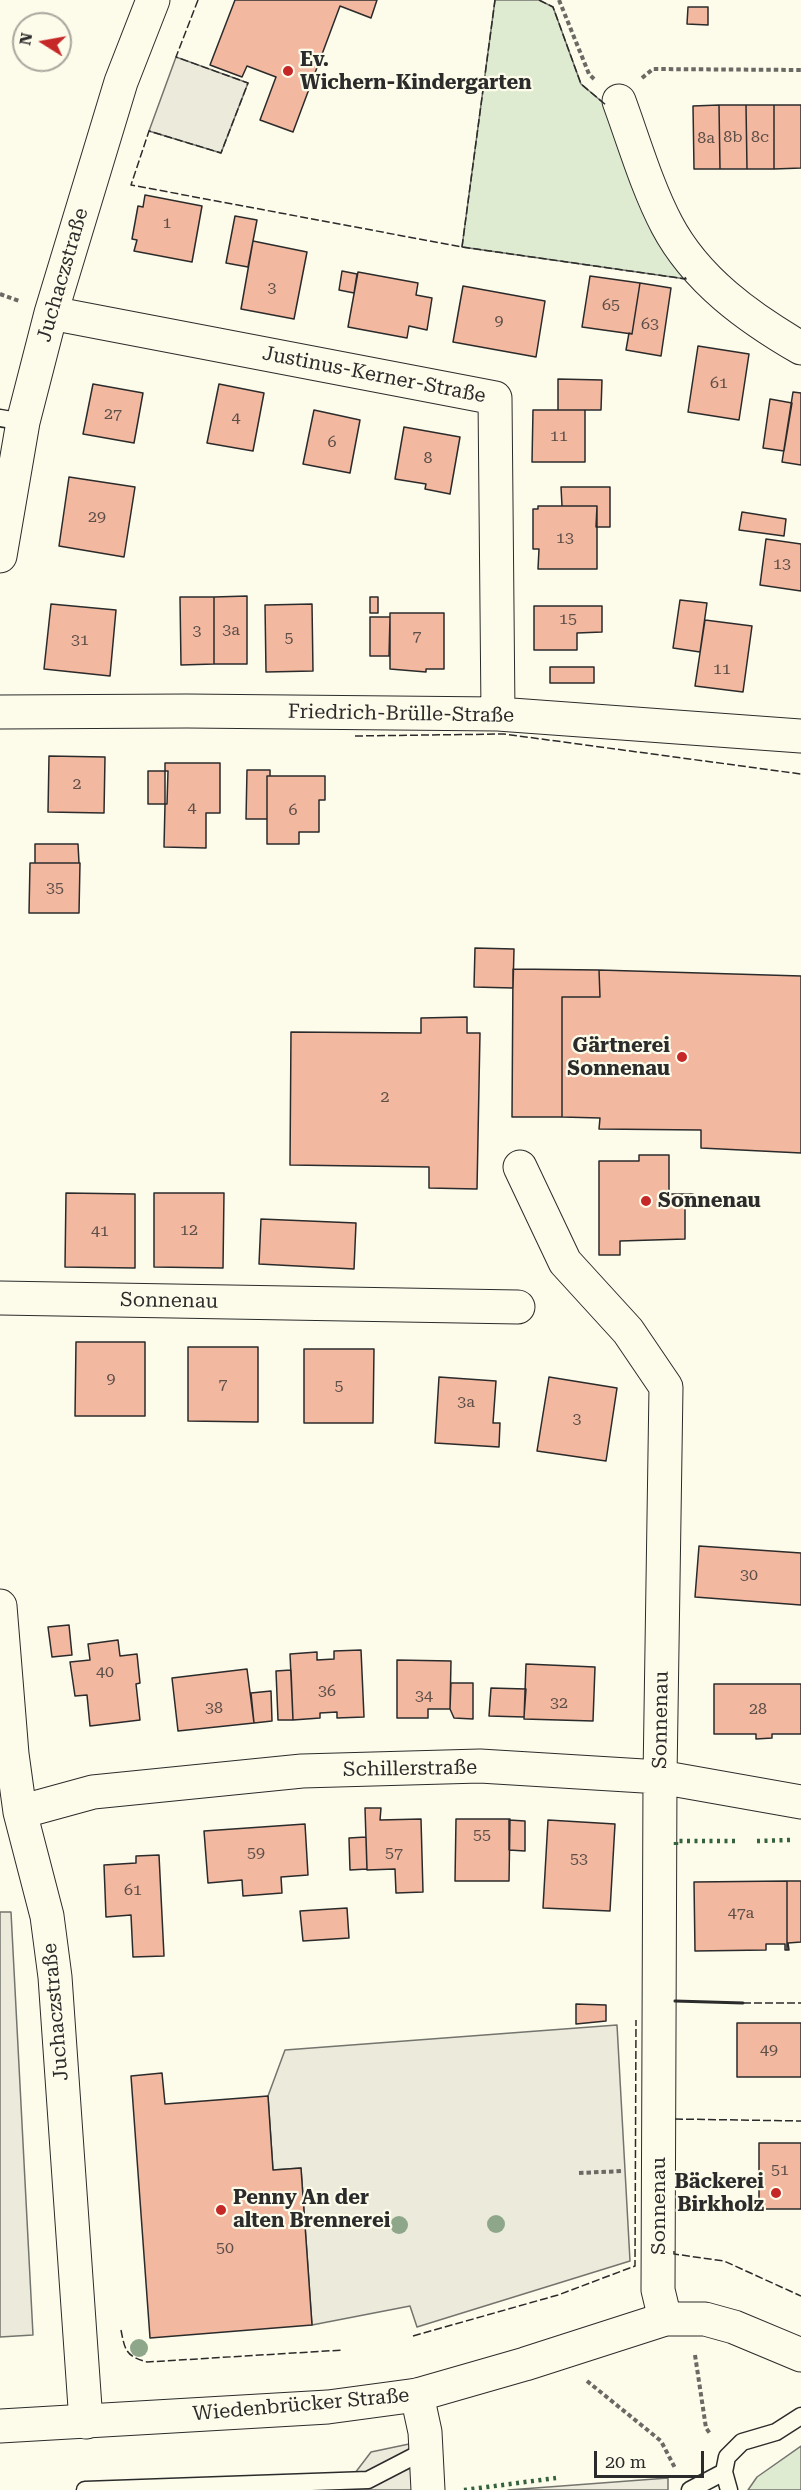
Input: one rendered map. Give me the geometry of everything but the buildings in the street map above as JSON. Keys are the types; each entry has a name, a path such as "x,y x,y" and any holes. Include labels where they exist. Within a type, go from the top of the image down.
{"street":[{"name":"Juchaczstraße","path":"0,556 11,420 51,313 121,82 153,0"},
{"path":"617,100 668,226 695,267 739,307 801,348"},
{"name":"Justinus-Kerner-Straße","path":"51,313 495,398 498,714"},
{"name":"Friedrich-Brülle-Straße","path":"0,712 498,714 801,736"},
{"name":"Sonnenau","path":"520,1167 565,1263 628,1331 666,1387 660,1777 658,2290 665,2319"},
{"name":"Sonnenau","path":"0,1298 518,1308"},
{"name":"Juchaczstraße","path":"0,1606 12,1754 20,1812 47,1916 55,1977 86,2422"},
{"name":"Schillerstraße","path":"20,1812 93,1792 302,1771 480,1766 660,1777 801,1802"},
{"name":"Wiedenbrücker Straße","path":"0,2427 328,2407 417,2395 525,2364 665,2319 705,2319 744,2331 801,2355"},
{"path":"417,2395 425,2432 428,2490"}],"lane":[{"path":"690,2490 726,2465 742,2442 776,2432 801,2416"},
{"path":"84,2490 368,2480 426,2450"},
{"path":"726,2465 729,2490"}],"path":[{"path":"559,0 589,74 617,100 653,69 801,70"},
{"path":"579,2173 624,2171"},
{"path":"695,2352 706,2428 726,2465"},
{"path":"587,2381 660,2440 677,2472"}],"green space":[{"path":"495,0 539,0 553,7 581,84 607,106 686,279 462,247"},
{"path":"801,2446 801,2490 748,2490 757,2477"}],"shaded area":[{"path":"176,57 248,83 221,153 149,131"},
{"path":"0,1912 11,1912 33,2335 0,2337"},
{"path":"617,2025 630,2261 417,2327 410,2306 312,2325 301,2168 273,2170 268,2096 285,2050"},
{"path":"409,2444 412,2490 330,2490 329,2474 355,2473 371,2452"},
{"path":"668,2478 668,2490 508,2490"}],"hedge":[{"path":"757,1841 791,1840"},
{"path":"676,1845 676,1841 739,1841"},
{"path":"464,2490 556,2478"}],"fence":[{"path":"198,0 176,57 248,83 221,153 149,131 131,185 462,247 686,279 684,276"},
{"path":"462,247 495,0"},
{"path":"539,0 553,7 581,84 606,105"},
{"path":"355,736 504,734 801,774"},
{"path":"743,2003 801,2003"},
{"path":"413,2336 558,2295 635,2266 636,2020"},
{"path":"675,2119 801,2121"},
{"path":"674,2251 674,2254 724,2261 801,2296"},
{"path":"121,2330 128,2352 147,2362 343,2350"}],"wall":[{"path":"675,2001 743,2003"}],"place":[{"name":"Ev. Wichern-Kindergarten","path":"288,71"},
{"name":"Gärtnerei Sonnenau","path":"682,1057"},
{"name":"Sonnenau","path":"646,1201"},
{"name":"Bäckerei Birkholz","path":"776,2193"},
{"name":"Penny An der alten Brennerei","path":"221,2210"}]}
